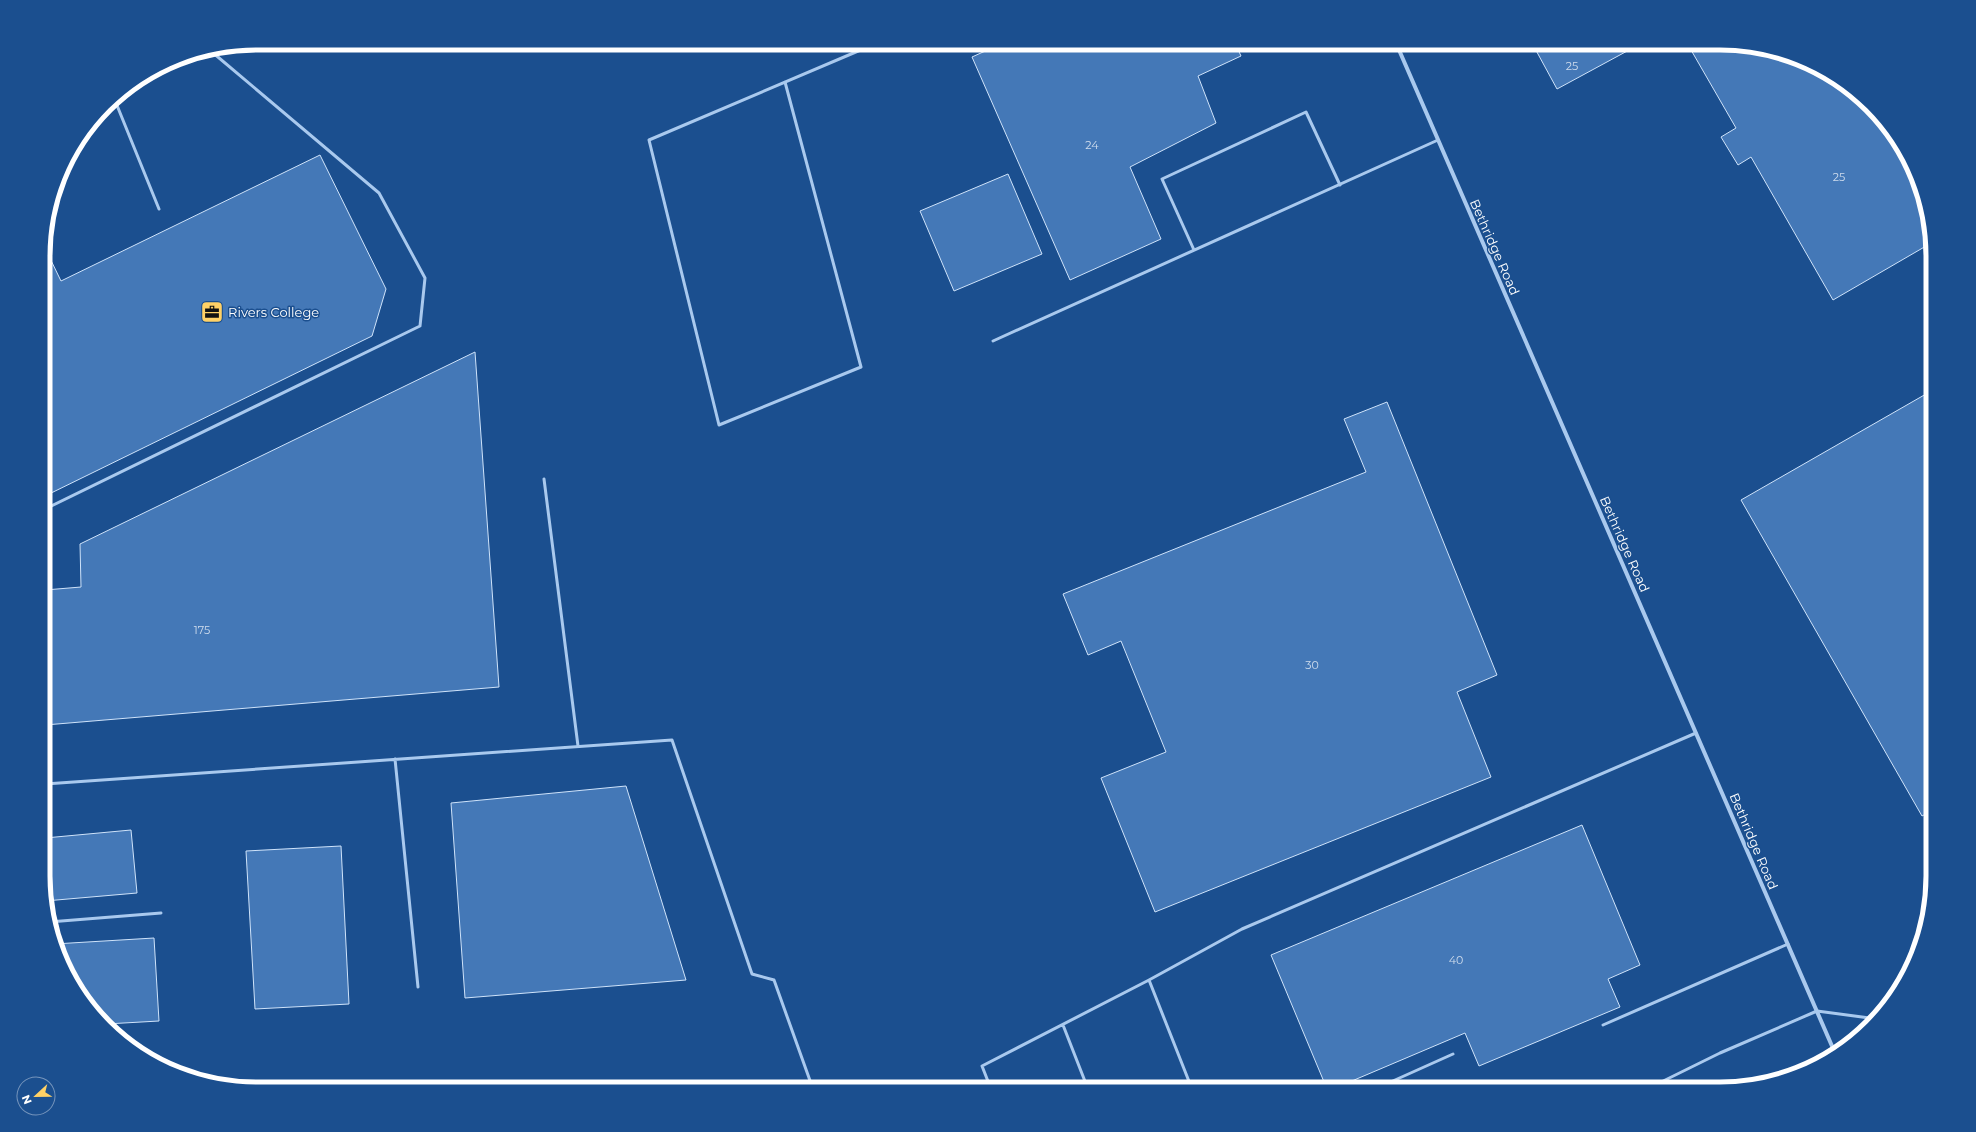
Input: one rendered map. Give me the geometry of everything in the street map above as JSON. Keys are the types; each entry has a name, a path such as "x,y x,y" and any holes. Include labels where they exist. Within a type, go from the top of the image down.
{"street":[{"name":"Bethridge Road","path":"1399,50 1832,1048"}],"lane":[{"path":"785,82 860,367 719,425 649,140 785,82 860,50"},
{"path":"50,507 420,326 425,278 379,193 215,54"},
{"path":"116,104 159,209"},
{"path":"1194,250 1162,179 1306,112 1340,184"},
{"path":"993,341 1438,140"},
{"path":"544,479 578,746"},
{"path":"988,1082 982,1066 1150,980 1242,929 1696,733"},
{"path":"50,784 672,740 752,974 774,980 810,1082"},
{"path":"395,759 418,987"},
{"path":"55,921 161,913"},
{"path":"1604,1025 1788,944"},
{"path":"1150,980 1189,1082"},
{"path":"1661,1082 1720,1053 1817,1011 1870,1017"},
{"path":"1063,1025 1085,1082"},
{"path":"1391,1082 1454,1054"}],"building":[{"path":"988,50 1238,50 1241,56 1198,76 1216,123 1130,167 1161,239 1070,280 972,57"},
{"path":"1536,50 1629,50 1557,89"},
{"path":"1691,50 1733,50 1760,54 1786,61 1811,71 1856,101 1875,120 1905,165 1919,203 1926,246 1833,300 1751,157 1738,165 1721,137 1736,128"},
{"name":"Rivers College","path":"320,155 386,289 372,336 50,494 50,258 61,281"},
{"path":"1008,174 1042,254 954,291 920,211"},
{"path":"475,352 499,687 50,725 50,590 81,587 80,544"},
{"path":"1926,394 1926,814 1922,816 1741,500"},
{"path":"1387,402 1497,675 1457,692 1491,777 1155,912 1101,778 1166,752 1121,641 1088,655 1063,594 1366,472 1344,419"},
{"path":"626,786 686,980 465,998 451,803"},
{"path":"1582,825 1640,965 1608,979 1620,1007 1479,1066 1465,1033 1350,1082 1324,1082 1271,955"},
{"path":"131,830 137,893 52,900 50,889 50,838"},
{"path":"341,846 349,1004 255,1009 246,851"},
{"path":"154,938 159,1021 112,1024 101,1012 78,979 71,967 62,944"}],"place":[{"name":"Rivers College","path":"212,312"}]}
